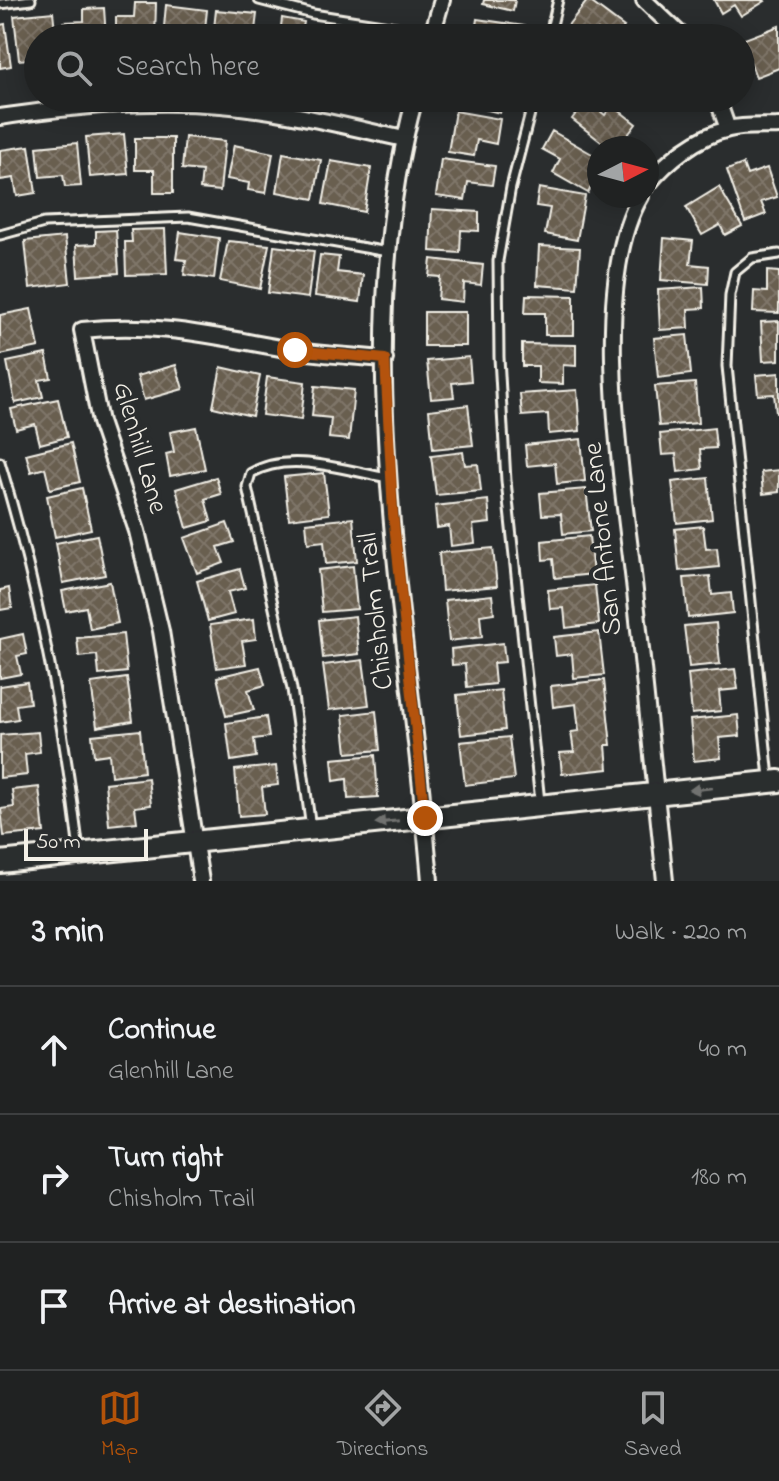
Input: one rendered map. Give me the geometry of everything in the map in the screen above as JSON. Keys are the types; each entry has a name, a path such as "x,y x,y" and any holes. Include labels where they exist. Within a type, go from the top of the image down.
{"main road":[{"path":"0,862 774,782"}],"street":[{"path":"435,24 442,0"},
{"path":"644,0 669,24"},
{"path":"0,117 39,112"},
{"path":"266,112 404,139"},
{"name":"Chisholm Trail","path":"411,112 389,224 385,359 391,479 430,881"},
{"path":"722,112 728,129"},
{"path":"659,173 673,158 728,129 779,126"},
{"name":"San Antone Lane","path":"633,208 620,249 614,355 665,881"},
{"name":"Glenhill Lane","path":"201,881 161,631 137,531 100,422 82,330 148,326 185,329 295,350 385,359"}],"lane":[{"path":"0,4 31,0"},
{"path":"259,0 367,24"},
{"path":"552,24 558,0"},
{"path":"530,112 511,187 498,261 499,357 506,481 540,806"},
{"path":"0,235 44,223 188,217 388,252"},
{"path":"774,782 732,427 727,327 735,272 752,258 779,254"},
{"path":"0,462 22,534 52,669 79,854"},
{"path":"311,830 292,689 247,487 251,473 268,463 312,464 391,479"}],"building":[{"path":"484,0 515,0 513,11 483,4"},
{"path":"588,0 620,24 569,24"},
{"path":"714,0 765,1 741,16 734,5 721,13"},
{"path":"135,3 156,3 155,24 116,24 116,17 134,17"},
{"path":"166,5 207,10 206,24 164,24"},
{"path":"104,8 105,24 64,24 84,21 84,9"},
{"path":"216,10 257,14 256,24 214,24"},
{"path":"53,12 54,24 24,24 24,59 19,60 14,16"},
{"path":"282,18 304,22 304,24 281,24"},
{"path":"477,19 511,24 476,24"},
{"path":"5,24 11,66 0,68 0,25"},
{"path":"779,26 779,68 756,77 755,74 755,35"},
{"path":"455,112 500,119 496,144 477,140 474,156 448,152"},
{"path":"577,112 601,112 605,115 607,112 621,112 636,124 627,136 594,136 572,119"},
{"path":"552,131 587,151 587,192 553,173 560,159 542,149"},
{"path":"124,134 128,174 90,177 86,137"},
{"path":"185,137 225,141 220,191 200,189 202,171 182,169"},
{"path":"135,138 173,138 173,193 154,193 154,170 135,170"},
{"path":"77,143 81,186 65,187 63,175 40,177 37,147"},
{"path":"234,145 273,153 266,193 248,190 249,183 227,179"},
{"path":"29,146 36,193 17,196 14,178 0,180 0,150"},
{"path":"283,153 321,160 314,199 277,192"},
{"path":"441,159 495,166 492,185 468,182 465,200 436,196"},
{"path":"331,161 371,168 364,212 323,204"},
{"path":"743,164 747,175 767,168 777,197 761,202 766,214 745,222 727,170"},
{"path":"719,187 742,226 725,235 720,225 702,235 686,207"},
{"path":"539,188 585,196 577,240 545,234 550,208 536,206"},
{"path":"432,209 479,212 479,231 461,230 460,253 430,251"},
{"path":"165,229 167,274 126,275 125,242 132,242 131,230"},
{"path":"116,230 119,273 78,276 76,245 96,244 96,231"},
{"path":"180,232 219,238 214,279 184,275 186,260 176,259"},
{"path":"65,237 70,283 30,288 25,241"},
{"path":"664,238 693,241 690,264 709,266 708,284 661,280"},
{"path":"228,241 269,245 260,289 220,281"},
{"path":"274,246 314,251 308,298 268,293"},
{"path":"539,246 580,248 577,288 537,285"},
{"path":"320,255 339,257 337,272 363,275 360,302 315,296"},
{"path":"431,259 483,265 481,285 464,283 463,302 438,299 440,277 429,276"},
{"path":"767,271 779,272 779,313 753,312 754,291 767,292"},
{"path":"703,287 704,308 688,309 689,328 660,330 658,290"},
{"path":"526,295 574,296 574,335 545,335 545,313 525,313"},
{"path":"31,309 39,347 0,355 0,315"},
{"path":"424,312 466,312 466,346 424,346"},
{"path":"779,321 779,360 763,361 761,322"},
{"path":"687,335 691,374 658,378 654,338"},
{"path":"522,344 576,345 576,366 563,365 563,384 538,383 538,366 522,366"},
{"path":"46,354 51,378 39,380 43,397 15,403 7,362"},
{"path":"469,357 471,381 452,383 454,397 431,399 427,361"},
{"path":"176,365 183,389 144,400 137,376"},
{"path":"221,367 260,376 252,416 213,407"},
{"path":"779,373 779,413 776,413 774,394 758,395 756,375"},
{"path":"267,377 305,382 301,420 262,415"},
{"path":"695,383 698,423 659,426 655,386"},
{"path":"315,386 354,390 349,440 329,438 331,418 312,416"},
{"path":"577,390 580,431 549,434 548,414 522,416 520,394"},
{"path":"58,399 67,437 40,444 35,424 16,429 11,409"},
{"path":"468,405 473,445 433,449 429,410"},
{"path":"196,427 205,469 170,476 166,454 174,452 170,432"},
{"path":"714,428 716,448 700,449 702,469 678,472 676,454 662,455 660,434"},
{"path":"581,439 585,481 557,484 555,463 527,466 525,445"},
{"path":"71,443 80,482 50,489 45,468 31,472 26,454"},
{"path":"463,452 465,465 478,464 481,491 436,495 431,456"},
{"path":"779,470 779,492 763,494 761,472"},
{"path":"324,473 329,514 289,519 284,477"},
{"path":"216,477 221,494 205,499 211,521 187,528 176,489"},
{"path":"708,478 712,519 677,523 672,482"},
{"path":"82,488 91,529 55,537 47,496"},
{"path":"586,489 591,531 563,534 561,514 542,515 540,493"},
{"path":"488,500 490,523 473,525 475,543 451,546 449,526 437,528 435,506"},
{"path":"353,518 357,561 326,564 324,541 308,543 306,523"},
{"path":"227,523 234,542 218,547 224,563 197,573 184,538"},
{"path":"703,526 706,549 717,548 719,567 679,571 675,529"},
{"path":"97,535 105,575 63,583 56,543"},
{"path":"589,536 593,574 555,578 553,559 543,560 542,541"},
{"path":"493,548 497,586 442,591 439,553"},
{"path":"353,566 357,609 322,612 318,570"},
{"path":"240,569 245,588 228,592 234,614 208,621 197,581"},
{"path":"710,576 712,595 731,593 733,613 688,618 684,578"},
{"path":"110,582 118,623 90,629 86,607 66,611 62,591"},
{"path":"595,585 599,624 566,628 564,608 550,609 548,590"},
{"path":"9,588 12,608 0,610 0,590"},
{"path":"492,595 494,613 480,615 482,637 449,641 445,600"},
{"path":"355,616 359,654 323,658 319,620"},
{"path":"254,619 256,639 242,641 246,664 217,668 210,625"},
{"path":"716,623 720,664 689,667 684,626"},
{"path":"599,632 604,675 574,678 572,654 556,656 554,637"},
{"path":"23,634 27,654 17,656 21,674 0,678 0,639"},
{"path":"123,634 127,672 99,675 97,655 79,657 77,638"},
{"path":"503,643 505,662 493,663 495,684 467,687 465,664 452,665 451,649"},
{"path":"363,660 369,705 329,710 323,665"},
{"path":"260,667 265,685 248,690 254,710 226,716 217,677"},
{"path":"735,669 738,689 719,691 721,711 692,714 688,674"},
{"path":"127,678 133,721 97,727 91,683"},
{"path":"604,680 611,745 606,745 608,769 562,774 560,753 574,752 571,732 579,731 576,704 553,707 551,686"},
{"path":"27,682 30,703 16,705 18,719 0,722 0,686"},
{"path":"501,690 505,730 461,735 457,695"},
{"path":"376,711 380,750 347,753 343,715"},
{"path":"738,715 740,736 719,738 721,758 694,761 690,720"},
{"path":"266,717 269,737 254,739 256,757 231,761 226,723"},
{"path":"140,730 144,772 111,776 109,754 94,756 92,735"},
{"path":"38,732 40,752 25,754 27,775 0,778 0,735"},
{"path":"509,737 514,779 465,785 460,742"},
{"path":"375,755 378,797 348,799 347,779 334,781 332,759"},
{"path":"276,766 278,785 262,787 265,814 239,816 235,770"},
{"path":"148,778 151,805 135,807 137,822 109,825 105,783"},
{"path":"39,787 44,832 4,836 1,809 14,807 12,790"}],"route":[{"path":"295,350 385,359 393,514 425,818"}]}
